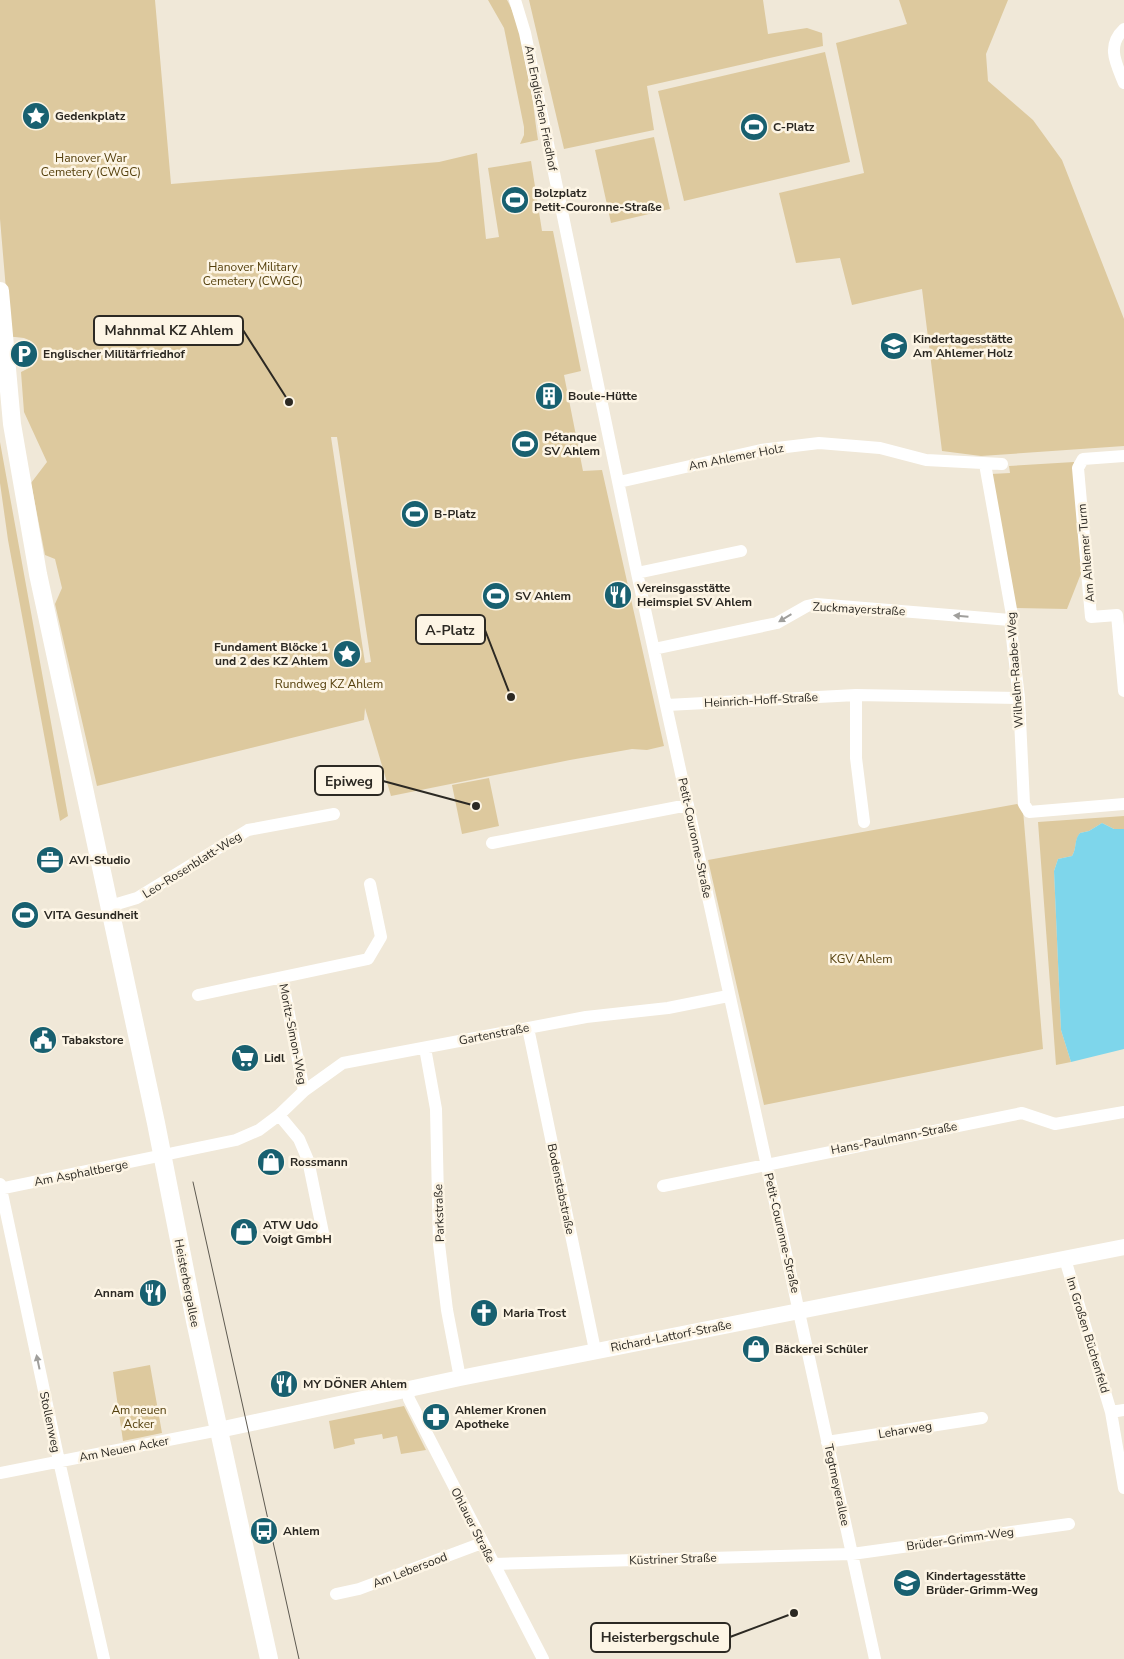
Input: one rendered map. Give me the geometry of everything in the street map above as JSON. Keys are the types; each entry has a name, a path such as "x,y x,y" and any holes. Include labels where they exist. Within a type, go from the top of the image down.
{"main road":[{"name":"Heisterbergallee","path":"0,291 12,424 19,478 219,1430 270,1659"}],"street":[{"name":"Am Englischen Friedhof","path":"515,0 525,32 594,364"},
{"path":"1124,29 1116,37 1113,53 1124,83"},
{"name":"Petit-Couronne-Straße","path":"594,364 728,996 799,1311"},
{"name":"Am Ahlemer Holz","path":"618,482 760,450 819,444 880,448 926,460 1002,464"},
{"name":"Am Ahlemer Turm","path":"1124,456 1083,459 1078,468 1091,616 1118,615 1124,690"},
{"name":"Wilhelm-Raabe-Weg","path":"985,464 1012,615 1010,620 1019,698 1024,804 1029,812 1124,804"},
{"path":"637,573 741,550"},
{"name":"Zuckmayerstraße","path":"654,649 777,623 807,606 816,604 1010,620"},
{"path":"856,695 856,758 864,822"},
{"name":"Heinrich-Hoff-Straße","path":"666,705 856,695 1019,698"},
{"path":"492,843 688,805"},
{"name":"Leo-Rosenblatt-Weg","path":"110,906 137,898 248,830 334,814"},
{"name":"Moritz-Simon-Weg","path":"198,994 282,978 368,958 381,937 370,884"},
{"name":"Moritz-Simon-Weg","path":"282,978 304,1091"},
{"name":"Gartenstraße","path":"162,1155 236,1140 259,1130 279,1115 304,1091 343,1063 586,1017 668,1008 728,996"},
{"name":"Bodenstabstraße","path":"528,1028 595,1350"},
{"name":"Parkstraße","path":"425,1048 436,1110 439,1244 447,1310 460,1378"},
{"name":"Hans-Paulmann-Straße","path":"664,1186 1022,1113 1055,1124 1124,1112"},
{"path":"279,1115 299,1139 308,1160 323,1233"},
{"name":"Am Asphaltberge","path":"0,1187 162,1155"},
{"name":"Stollenweg","path":"0,1187 58,1461 104,1659"},
{"name":"Richard-Lattorf-Straße","path":"219,1430 595,1350 1124,1247"},
{"name":"Im Großen Büchenfeld","path":"1065,1259 1118,1411 1124,1488"},
{"name":"Tegtmeyerallee","path":"799,1311 875,1659"},
{"name":"Ohlauer Straße","path":"407,1389 409,1400 543,1659"},
{"name":"Leharweg","path":"827,1442 982,1418"},
{"name":"Am Neuen Acker","path":"0,1473 219,1430"},
{"name":"Brüder-Grimm-Weg","path":"852,1554 1069,1524"},
{"name":"Am Lebersood","path":"336,1594 359,1589 482,1543"},
{"name":"Küstriner Straße","path":"494,1564 852,1554"}],"green space":[{"path":"0,0 155,0 171,184 439,162 477,153 486,239 499,237 488,168 531,161 542,231 553,231 581,371 564,375 583,471 602,470 664,746 647,750 632,749 570,760 391,796 365,708 364,720 97,786 55,604 62,588 55,559 45,555 31,483 47,462 24,412 21,372 33,366 38,353 34,344 28,339 10,337 0,219","holes":["331,437 337,437 371,662 365,663"]},
{"path":"488,0 507,0 514,15 528,68 538,140 520,144 524,135 524,127 504,28"},
{"path":"529,0 763,0 768,34 807,28 822,33 823,46 647,86 654,130 564,149"},
{"path":"899,0 1008,0 986,54 988,81 1033,120 1062,160 1124,319 1124,446 981,456 942,451 922,289 852,305 840,258 796,263 779,193 864,173 836,43 907,24"},
{"name":"C-Platz","path":"825,52 850,162 684,201 658,91"},
{"path":"654,137 670,209 611,223 595,150"},
{"path":"0,442 68,816 60,821 8,540 0,483"},
{"path":"1074,462 1082,571 1067,609 1014,608 991,474 1010,473 1009,466"},
{"path":"489,778 499,826 462,834 452,785"},
{"name":"KGV Ahlem","path":"1017,804 1023,810 1043,1049 764,1105 708,860"},
{"path":"1124,816 1124,829 1114,829 1102,823 1089,831 1080,833 1072,856 1058,859 1054,871 1061,1030 1071,1062 1056,1065 1038,822"},
{"name":"Am neuen Acker","path":"150,1365 162,1433 123,1441 113,1372"},
{"path":"404,1406 426,1450 401,1454 397,1436 383,1439 382,1434 354,1439 355,1444 334,1449 329,1421"}],"water":[{"path":"1102,823 1114,829 1124,829 1124,1049 1071,1062 1061,1030 1054,871 1058,859 1072,856 1080,833 1089,831"}],"tram line":[{"path":"193,1182 299,1659"}],"place":[{"name":"Gedenkplatz","path":"36,116"},
{"name":"C-Platz","path":"754,127"},
{"name":"Bolzplatz Petit-Couronne-Straße","path":"515,200"},
{"name":"Kindertagesstätte Am Ahlemer Holz","path":"894,346"},
{"name":"Englischer Militärfriedhof","path":"24,354"},
{"name":"Boule-Hütte","path":"549,396"},
{"name":"Mahnmal KZ Ahlem","path":"289,402"},
{"name":"Pétanque SV Ahlem","path":"525,444"},
{"name":"B-Platz","path":"415,514"},
{"name":"Vereinsgasstätte Heimspiel SV Ahlem","path":"618,595"},
{"name":"SV Ahlem","path":"496,596"},
{"name":"Fundament Blöcke 1 und 2 des KZ Ahlem","path":"347,654"},
{"name":"A-Platz","path":"511,697"},
{"name":"Epiweg","path":"476,806"},
{"name":"AVI-Studio","path":"50,860"},
{"name":"VITA Gesundheit","path":"25,915"},
{"name":"Tabakstore","path":"43,1040"},
{"name":"Lidl","path":"245,1058"},
{"name":"Rossmann","path":"271,1162"},
{"name":"ATW Udo Voigt GmbH","path":"244,1232"},
{"name":"Annam","path":"153,1293"},
{"name":"Maria Trost","path":"484,1313"},
{"name":"Bäckerei Schüler","path":"756,1349"},
{"name":"MY DÖNER Ahlem","path":"284,1384"},
{"name":"Ahlemer Kronen Apotheke","path":"436,1417"},
{"name":"Ahlem","path":"264,1531"},
{"name":"Kindertagesstätte Brüder-Grimm-Weg","path":"907,1583"},
{"name":"Heisterbergschule","path":"794,1613"}],"park label":[{"name":"Hanover War Cemetery (CWGC)","path":"91,165"},
{"name":"Hanover Military Cemetery (CWGC)","path":"253,274"},
{"name":"Rundweg KZ Ahlem","path":"329,684"}]}
